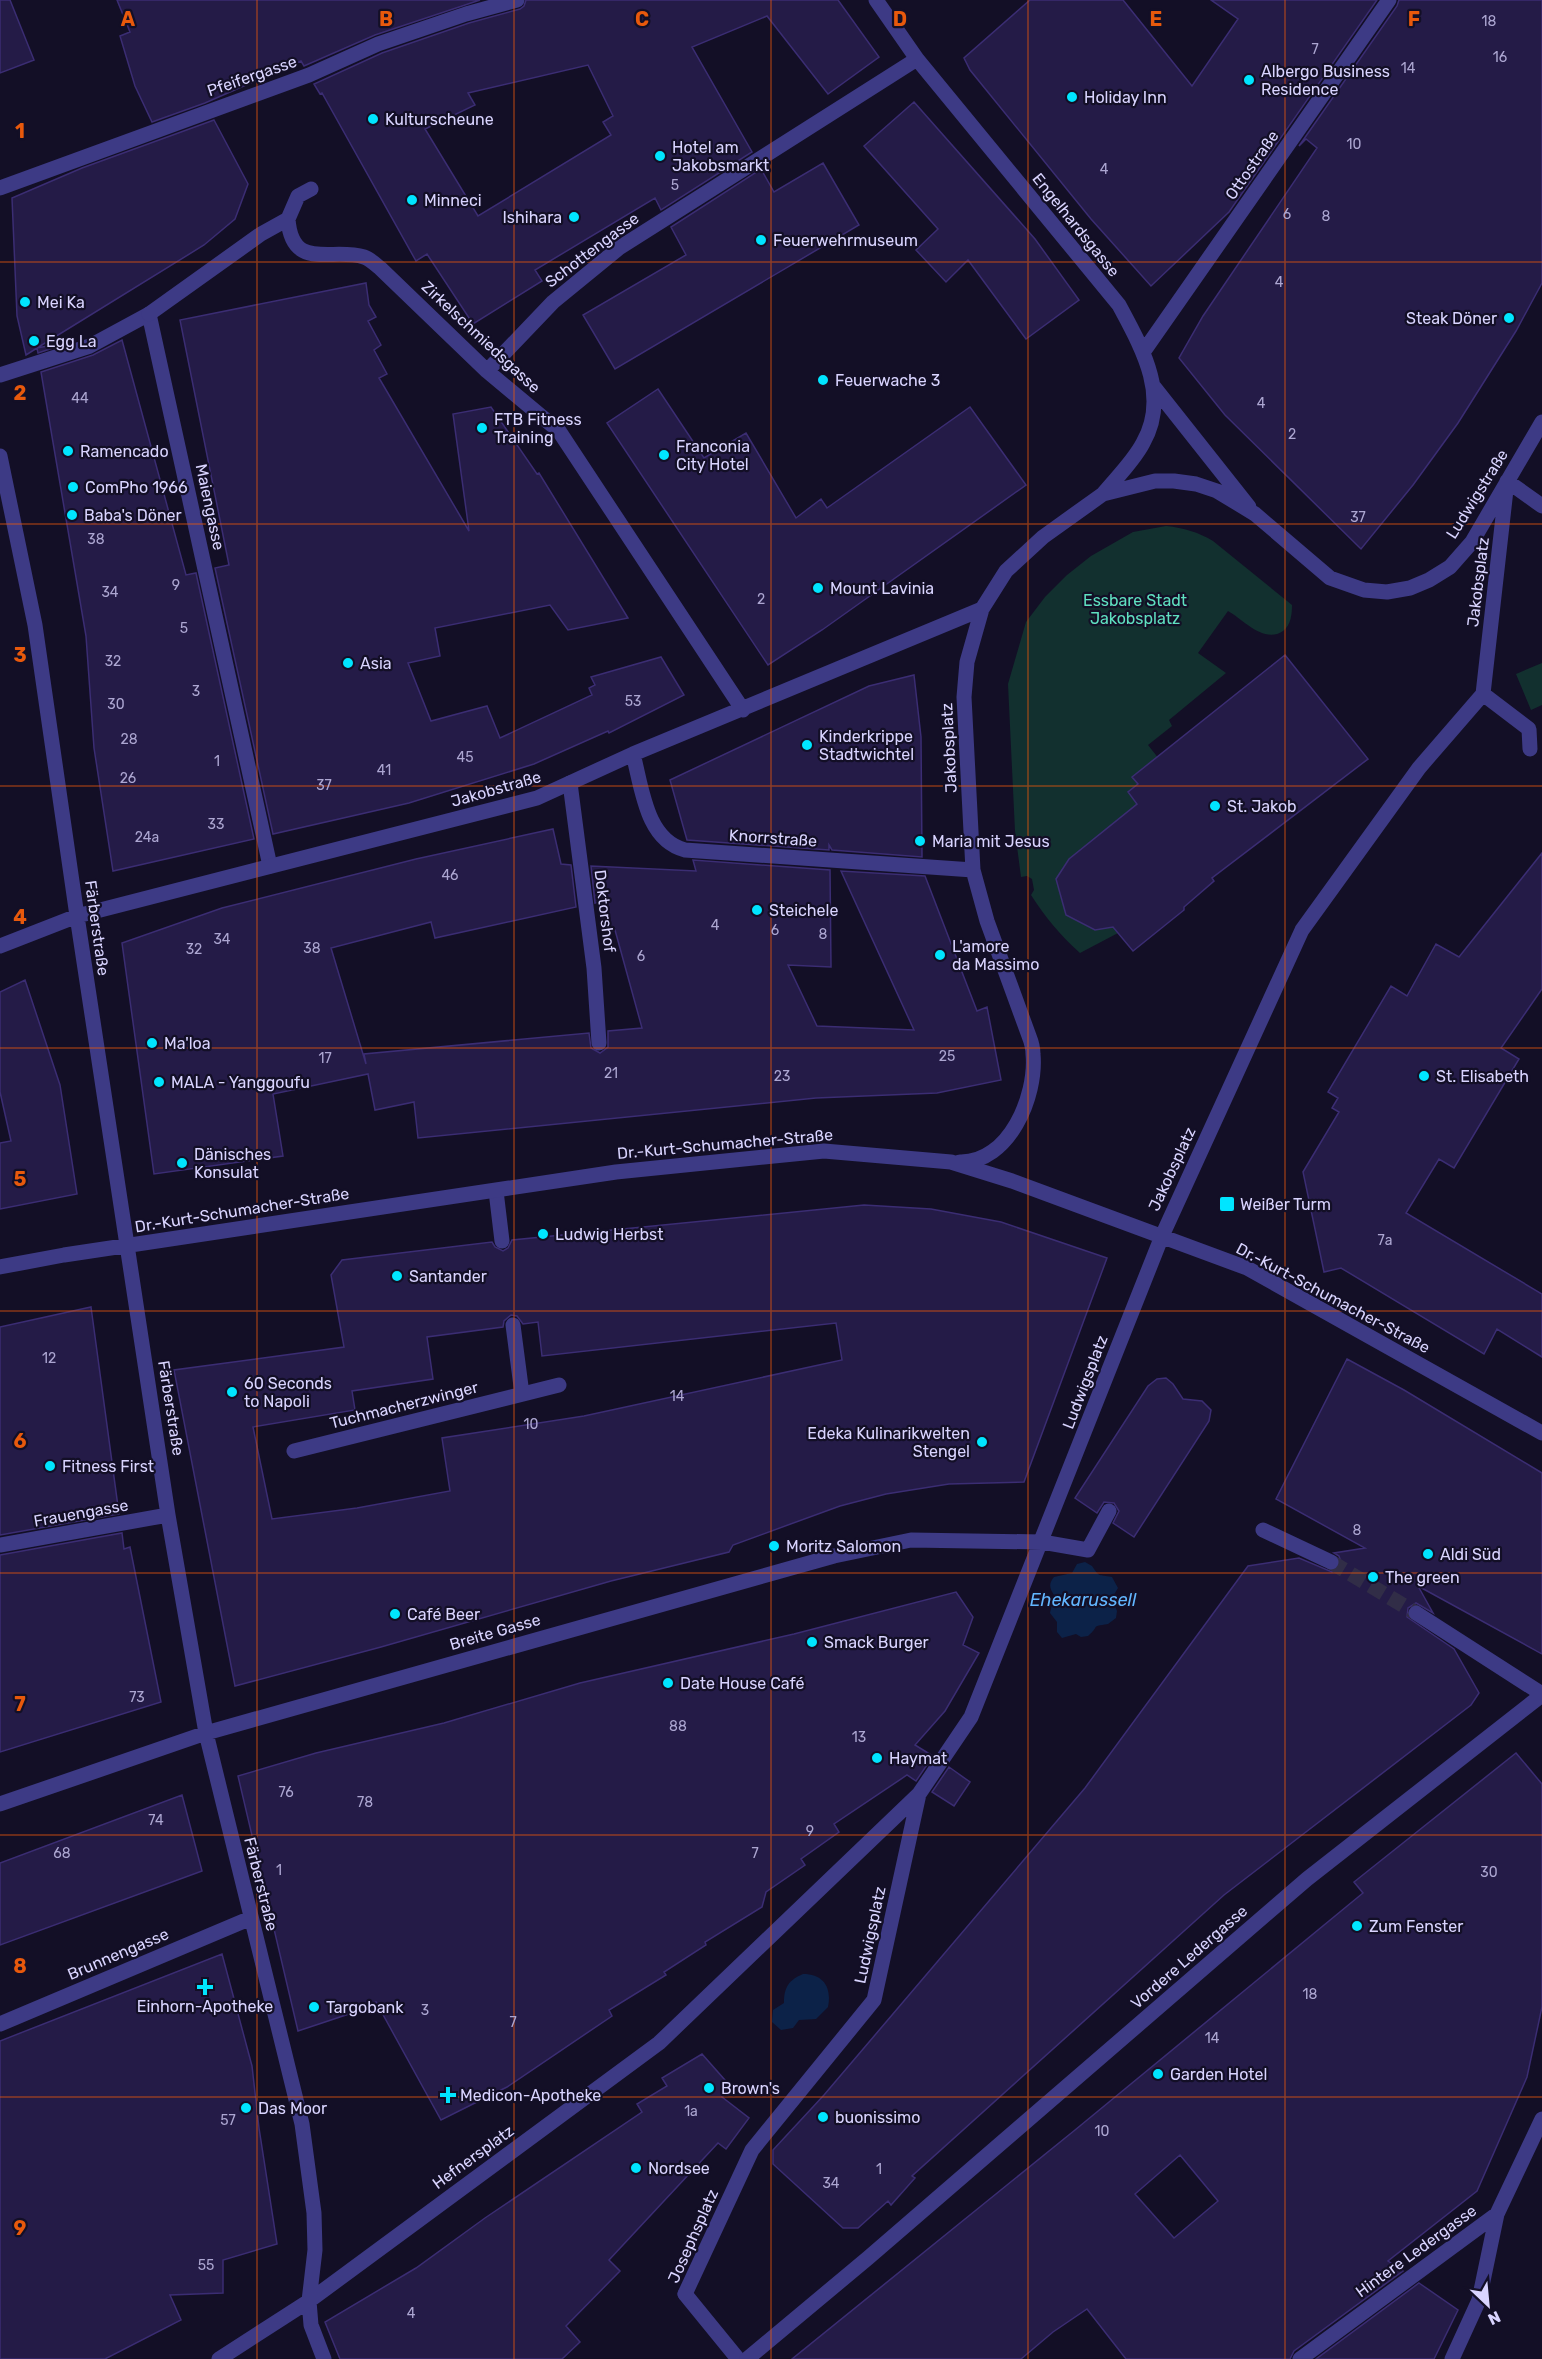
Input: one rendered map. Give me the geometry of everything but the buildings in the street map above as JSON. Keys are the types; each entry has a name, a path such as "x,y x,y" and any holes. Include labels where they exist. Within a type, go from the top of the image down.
{"street":[{"name":"Pfeifergasse","path":"0,188 309,75 378,44 466,14 517,0"},
{"name":"Engelhardsgasse","path":"876,0 917,59 1119,305 1144,351 1154,387 1155,407 1152,425 1143,445 1103,494"},
{"name":"Ottostraße","path":"1144,351 1389,0"},
{"name":"Schottengasse","path":"487,371 552,302 619,248 917,59"},
{"path":"0,375 90,346 149,314 261,234 288,219 293,202 303,192 311,189"},
{"name":"Zirkelschmiedsgasse","path":"288,219 292,240 303,251 325,256 365,257 380,268 487,371 559,431 743,710"},
{"name":"Maiengasse","path":"149,314 270,866"},
{"name":"Jakobsplatz","path":"1154,387 1255,514"},
{"name":"Ludwigstraße","path":"1330,578 1364,590 1387,592 1410,588 1450,567 1472,542 1542,422"},
{"name":"Färberstraße","path":"0,456 35,625 168,1515 206,1733 302,2124 314,2213 315,2250 309,2301 311,2325 324,2359"},
{"name":"Jakobsplatz","path":"951,1162 979,1160 1002,1144 1022,1112 1033,1064 1029,1035 987,921 973,870 964,697 970,651 982,609 1006,571 1043,537 1103,494 1155,481 1174,481 1196,484 1217,491 1255,514 1330,578"},
{"path":"1507,481 1542,506"},
{"name":"Jakobsplatz","path":"1162,1236 1302,930 1419,768 1483,694 1507,481"},
{"name":"Jakobstraße","path":"0,946 77,916 537,798 633,754 982,609"},
{"path":"1483,694 1529,729 1530,749"},
{"name":"Knorrstraße","path":"633,754 655,826 659,834 674,847 685,850 973,870"},
{"name":"Doktorshof","path":"570,783 594,968 599,1043"},
{"name":"Dr.-Kurt-Schumacher-Straße","path":"0,1267 616,1172 824,1151 951,1162 1012,1181 1247,1268 1542,1433"},
{"path":"496,1191 502,1241"},
{"name":"Ludwigsplatz","path":"659,2043 919,1794 971,1717 1162,1236"},
{"path":"513,1325 522,1394"},
{"name":"Tuchmacherzwinger","path":"294,1451 559,1385"},
{"path":"1042,1542 1088,1550 1109,1511"},
{"name":"Frauengasse","path":"0,1545 168,1515"},
{"path":"1263,1530 1331,1562"},
{"name":"Breite Gasse","path":"0,1804 206,1733 834,1556 911,1540 1042,1542"},
{"path":"1416,1613 1542,1695"},
{"name":"Vordere Ledergasse","path":"747,2359 868,2258 1307,1879 1542,1695"},
{"name":"Ludwigsplatz","path":"752,2150 874,2000 919,1794"},
{"name":"Brunnengasse","path":"0,2024 250,1918"},
{"name":"Hefnersplatz","path":"219,2359 309,2301 659,2043"},
{"name":"Hintere Ledergasse","path":"1300,2359 1497,2214 1542,2119"},
{"name":"Josephsplatz","path":"738,2359 685,2294 752,2150"},
{"path":"1452,2359 1479,2300 1497,2214"}],"green space":[{"name":"Essbare Stadt Jakobsplatz","path":"1166,526 1191,531 1213,541 1292,605 1291,616 1288,626 1283,631 1269,635 1254,629 1228,611 1198,653 1226,673 1169,720 1172,726 1148,745 1163,764 1144,779 1138,772 1132,777 1138,784 1143,811 1128,812 1074,867 1066,863 1062,869 1068,891 1060,894 1062,901 1113,927 1118,933 1080,953 1053,926 1031,895 1034,890 1032,879 1027,876 1021,877 1015,831 1008,684 1026,622 1045,597 1067,575 1091,556 1133,532"},
{"path":"1542,663 1542,705 1531,710 1516,674"}],"water":[{"name":"Ehekarussell","path":"1085,1562 1100,1575 1112,1577 1118,1588 1112,1598 1117,1611 1116,1618 1108,1624 1097,1626 1088,1636 1081,1637 1076,1634 1062,1638 1057,1632 1057,1622 1050,1613 1054,1595 1050,1584 1054,1577 1072,1573 1077,1564"},
{"path":"803,1974 816,1976 825,1983 829,1994 828,2007 816,2019 799,2020 793,2028 781,2030 772,2022 773,2010 784,2003 786,1988 791,1982"}],"tunnel":[{"path":"1331,1562 1416,1613"}],"place":[{"name":"Albergo Business Residence","path":"1249,80"},
{"name":"Holiday Inn","path":"1072,97"},
{"name":"Kulturscheune","path":"373,119"},
{"name":"Hotel am Jakobsmarkt","path":"660,156"},
{"name":"Minneci","path":"412,200"},
{"name":"Ishihara","path":"574,217"},
{"name":"Feuerwehrmuseum","path":"761,240"},
{"name":"Mei Ka","path":"25,302"},
{"name":"Steak Döner","path":"1509,318"},
{"name":"Egg La","path":"34,341"},
{"name":"Feuerwache 3","path":"823,380"},
{"name":"FTB Fitness Training","path":"482,428"},
{"name":"Ramencado","path":"68,451"},
{"name":"Franconia City Hotel","path":"664,455"},
{"name":"ComPho 1966","path":"73,487"},
{"name":"Baba's Döner","path":"72,515"},
{"name":"Mount Lavinia","path":"818,588"},
{"name":"Asia","path":"348,663"},
{"name":"Kinderkrippe Stadtwichtel","path":"807,745"},
{"name":"St. Jakob","path":"1215,806"},
{"name":"Maria mit Jesus","path":"920,841"},
{"name":"Steichele","path":"757,910"},
{"name":"L'amore da Massimo","path":"940,955"},
{"name":"Ma'loa","path":"152,1043"},
{"name":"St. Elisabeth","path":"1424,1076"},
{"name":"MALA - Yanggoufu","path":"159,1082"},
{"name":"Dänisches Konsulat","path":"182,1163"},
{"name":"Weißer Turm","path":"1227,1204"},
{"name":"Ludwig Herbst","path":"543,1234"},
{"name":"Santander","path":"397,1276"},
{"name":"60 Seconds to Napoli","path":"232,1392"},
{"name":"Edeka Kulinarikwelten Stengel","path":"982,1442"},
{"name":"Fitness First","path":"50,1466"},
{"name":"Moritz Salomon","path":"774,1546"},
{"name":"Aldi Süd","path":"1428,1554"},
{"name":"The green","path":"1373,1577"},
{"name":"Café Beer","path":"395,1614"},
{"name":"Smack Burger","path":"812,1642"},
{"name":"Date House Café","path":"668,1683"},
{"name":"Haymat","path":"877,1758"},
{"name":"Zum Fenster","path":"1357,1926"},
{"name":"Einhorn-Apotheke","path":"205,1987"},
{"name":"Targobank","path":"314,2007"},
{"name":"Garden Hotel","path":"1158,2074"},
{"name":"Brown's","path":"709,2088"},
{"name":"Medicon-Apotheke","path":"448,2095"},
{"name":"Das Moor","path":"246,2108"},
{"name":"buonissimo","path":"823,2117"},
{"name":"Nordsee","path":"636,2168"}]}
